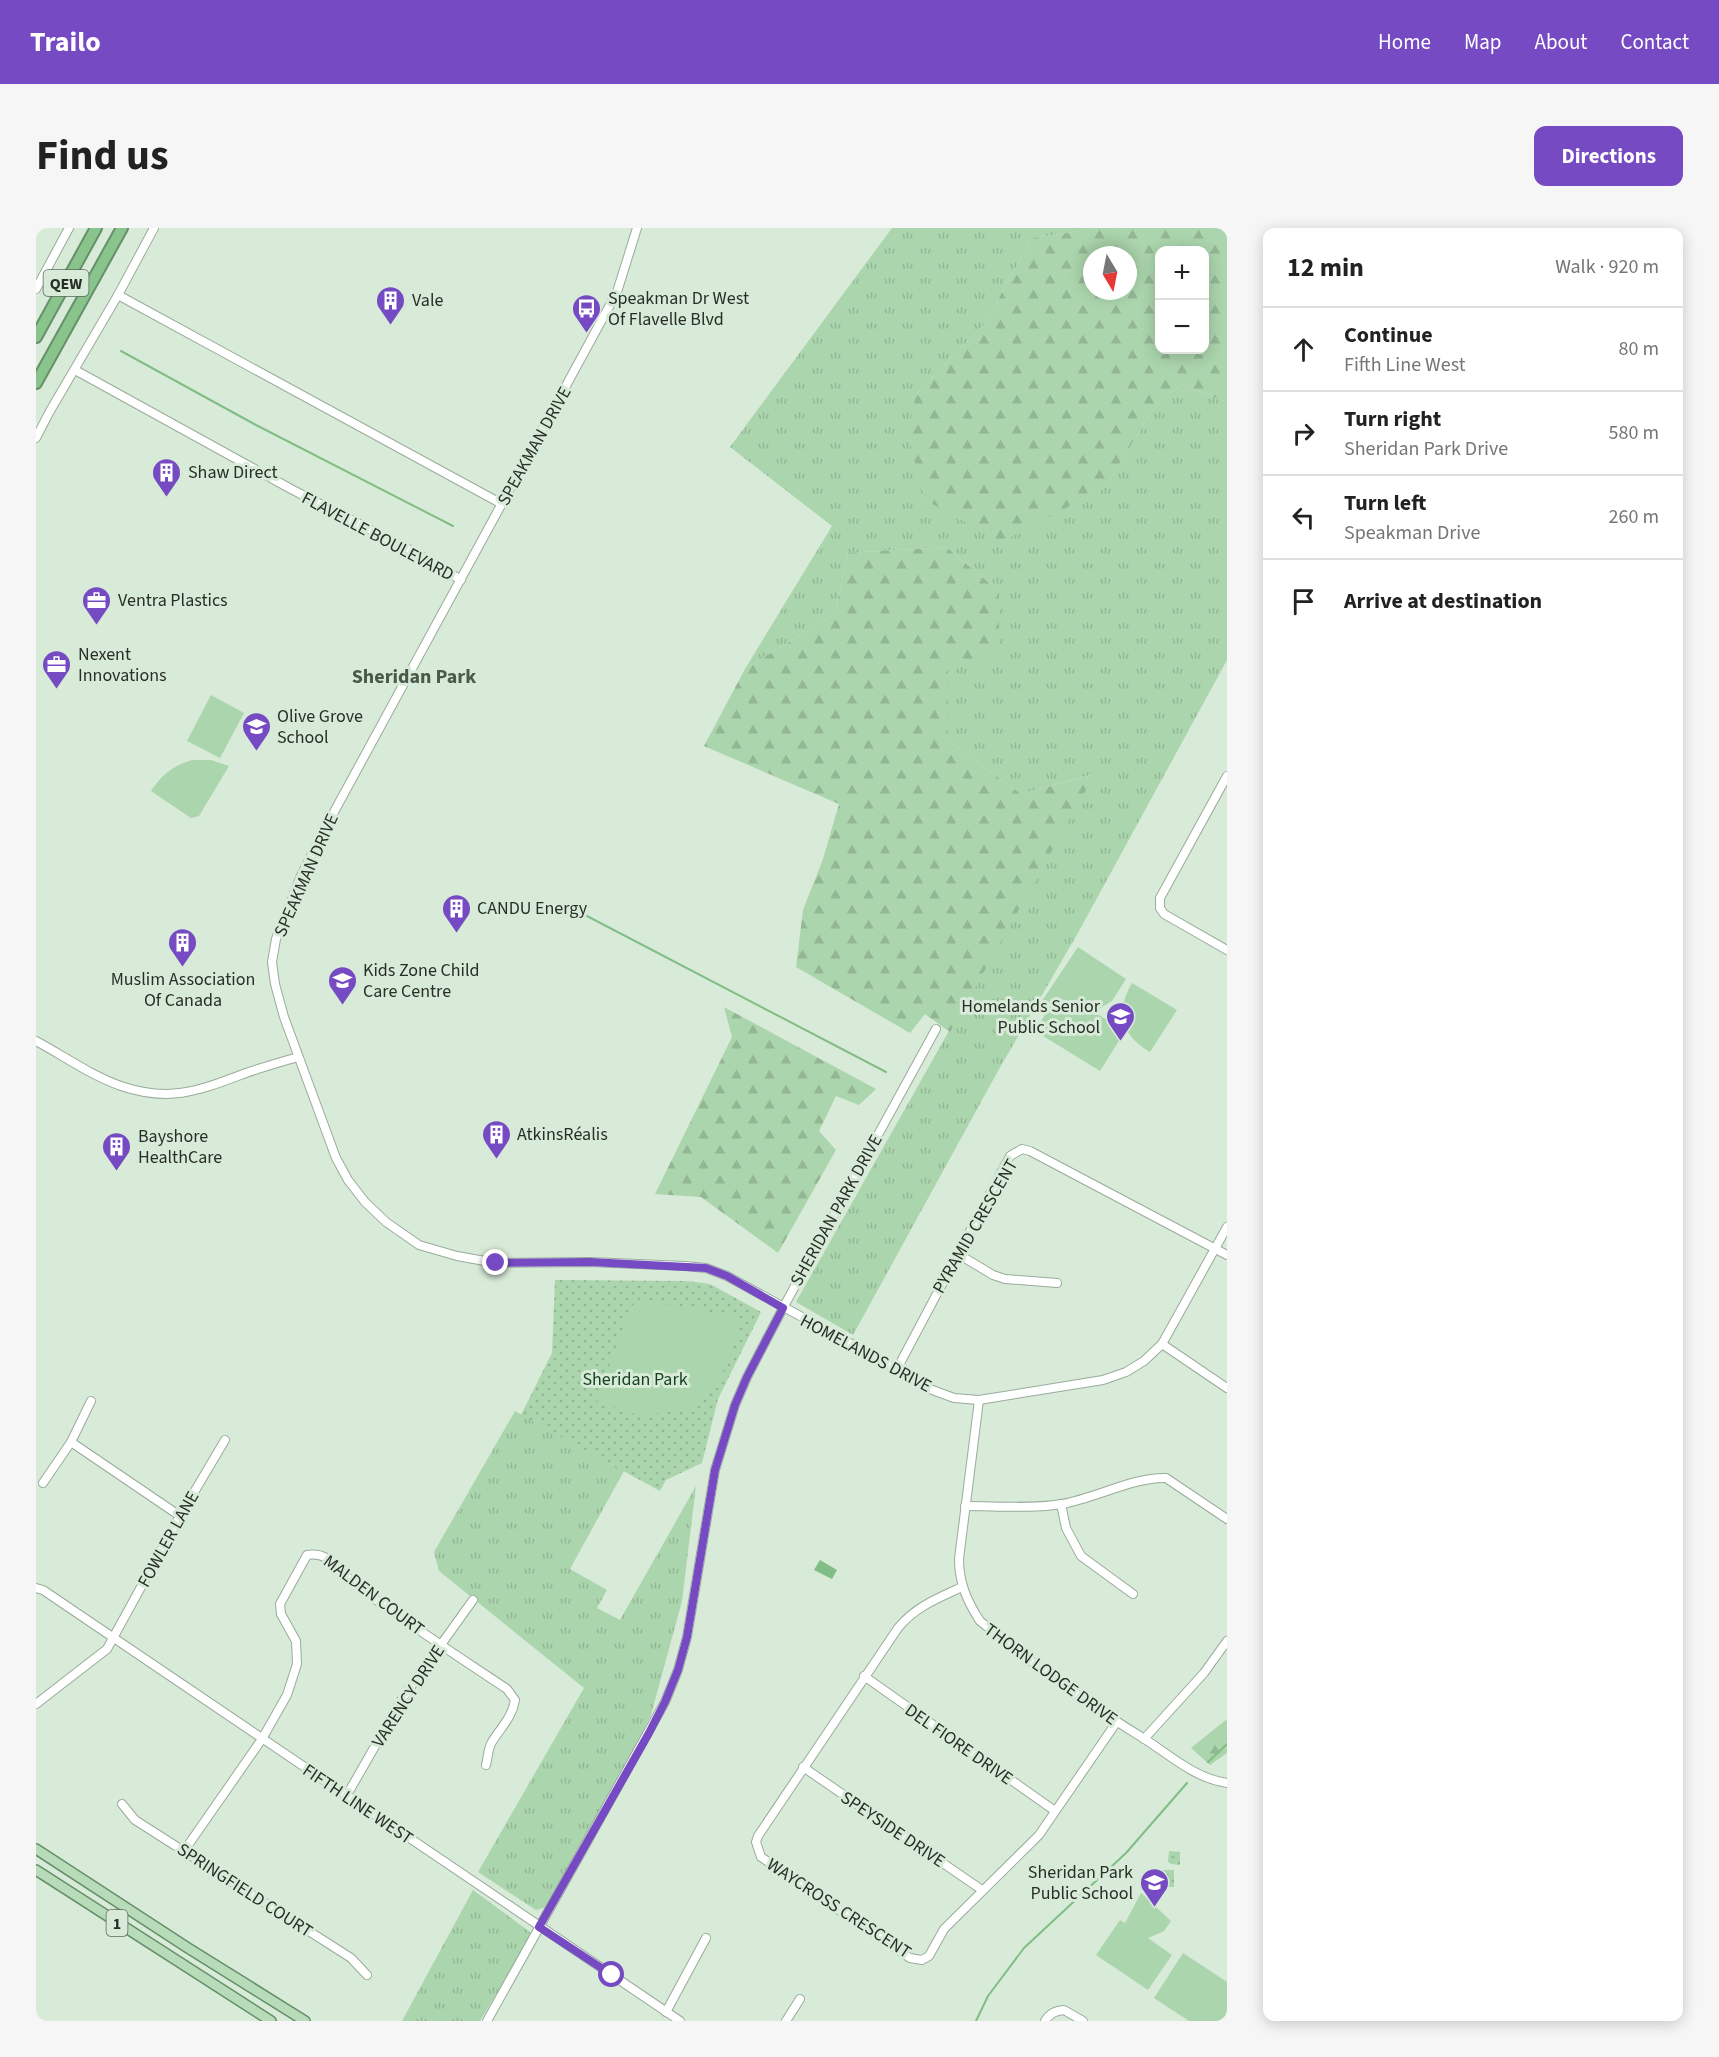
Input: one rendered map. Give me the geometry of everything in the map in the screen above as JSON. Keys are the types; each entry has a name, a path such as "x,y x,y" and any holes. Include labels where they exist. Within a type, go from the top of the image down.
{"highway":[{"name":"QEW","path":"36,337 96,228"},
{"name":"QEW","path":"36,383 122,228"}],"main road":[{"name":"1","path":"36,1849 305,2021"},
{"name":"1","path":"36,1870 271,2021"}],"street":[{"path":"36,289 69,228"},
{"path":"36,438 118,295 153,228"},
{"name":"SPEAKMAN DRIVE","path":"637,228 617,292 322,834 293,895 276,939 273,962 275,984 284,1017 331,1147 348,1180 365,1202 386,1222 419,1245 457,1256 496,1263 590,1262 706,1268 727,1276 783,1308"},
{"path":"118,295 502,504"},
{"name":"FLAVELLE BOULEVARD","path":"75,370 291,489 410,550 461,580"},
{"path":"1227,777 1160,898 1160,908 1164,914 1227,950"},
{"name":"SHERIDAN PARK DRIVE","path":"487,2021 665,1702 678,1670 687,1637 715,1470 735,1405 783,1308 936,1029"},
{"path":"36,1041 112,1082 156,1094 174,1095 200,1091 249,1072 298,1057"},
{"name":"PYRAMID CRESCENT","path":"897,1369 1010,1156 1022,1149 1030,1151 1215,1248"},
{"name":"HOMELANDS DRIVE","path":"783,1308 897,1369 927,1388 954,1398 978,1400 1103,1380 1126,1372 1144,1361 1162,1344 1227,1227"},
{"path":"1215,1248 1227,1255"},
{"path":"958,1254 993,1275 1005,1279 1057,1284"},
{"path":"1162,1344 1227,1388"},
{"name":"THORN LODGE DRIVE","path":"978,1400 959,1559 959,1576 968,1603 980,1621 1116,1723 1144,1739 1180,1765 1227,1783"},
{"path":"43,1483 71,1442 91,1401"},
{"name":"FOWLER LANE","path":"36,1704 107,1649 180,1516 225,1440"},
{"path":"71,1442 180,1516"},
{"path":"965,1506 1061,1504 1097,1496 1144,1480 1166,1478 1227,1520"},
{"path":"1061,1504 1066,1528 1082,1556 1132,1594"},
{"name":"MALDEN COURT","path":"262,1739 287,1695 297,1664 296,1641 281,1614 280,1604 307,1555 317,1553 326,1556 354,1584 507,1689 514,1700 510,1717 491,1744 486,1765"},
{"name":"WAYCROSS CRESCENT","path":"962,1587 927,1603 906,1618 864,1676 758,1836 756,1842 761,1857 910,1958 922,1960 929,1956 944,1929 1039,1835 1116,1723"},
{"name":"FIFTH LINE WEST","path":"36,1588 43,1590 680,2021"},
{"name":"VARENCY DRIVE","path":"346,1795 402,1699 473,1600"},
{"path":"1144,1739 1204,1672 1227,1641"},
{"name":"DEL FIORE DRIVE","path":"864,1676 1055,1811"},
{"path":"184,1851 262,1739"},
{"name":"SPEYSIDE DRIVE","path":"803,1767 982,1890"},
{"name":"SPRINGFIELD COURT","path":"122,1804 135,1820 351,1958 367,1975"},
{"path":"666,2012 706,1938"},
{"path":"786,2021 800,1999"},
{"path":"1046,2021 1048,2015 1064,2010 1083,2021"}],"green space":[{"path":"892,228 1090,228 1032,238 984,325 916,394 923,499 1002,541 1104,488 1160,399 1182,385 1227,402 1227,660 1079,931 998,1071 853,1335 796,1302 1094,774 1021,794 948,741 948,659 999,645 999,591 946,547 848,553 835,614 745,669 832,526 730,447"},
{"path":"1090,228 1227,228 1227,402 1182,385 1160,399 1104,488 1002,542 923,499 908,432 916,394 984,325 1032,238"},
{"path":"946,547 999,591 999,645 978,663 948,660 948,741 1021,794 1095,774 950,1032 925,1014 910,1033 796,967 803,910 823,859 839,804 704,746 745,669 835,614 848,553"},
{"path":"211,695 244,713 220,758 187,741"},
{"path":"192,760 211,760 229,766 199,816 191,818 151,791 168,771"},
{"path":"1078,947 1126,979 1112,1001 1094,1012 1125,1031 1100,1071 1035,1031 1051,1005 1042,1001"},
{"path":"1132,983 1177,1010 1150,1052 1133,1038 1124,1022 1124,1004"},
{"path":"724,1007 876,1089 859,1105 836,1096 819,1131 836,1150 778,1253 701,1197 655,1194 732,1037"},
{"name":"Sheridan Park","path":"555,1280 687,1281 710,1284 761,1312 718,1399 702,1463 666,1480 660,1491 521,1415 552,1353"},
{"path":"640,1299 742,1318 719,1379 704,1399 695,1405 656,1414 636,1414 596,1401 632,1306"},
{"path":"515,1411 624,1471 570,1569 607,1590 597,1608 620,1620 696,1486 682,1601 651,1715 630,1759 547,1907 536,1910 478,1872 584,1688 439,1571 434,1552"},
{"path":"1227,1719 1227,1753 1210,1765 1191,1748"},
{"path":"1169,1851 1180,1852 1180,1865 1168,1862"},
{"path":"1161,1870 1174,1870 1174,1887 1160,1887"},
{"path":"473,1890 530,1932 530,1938 480,2021 402,2021"},
{"path":"1141,1893 1171,1921 1164,1931 1148,1938 1172,1955 1148,1990 1096,1955 1120,1920 1125,1923"},
{"path":"1183,1953 1227,1982 1227,2021 1189,2021 1154,1998"}],"shaded area":[{"path":"820,1560 837,1570 832,1579 814,1570"}],"waterway":[{"path":"121,351 256,425 453,526"},
{"path":"564,904 886,1072"},
{"path":"1208,1762 1227,1744"},
{"path":"976,2021 988,1996 1024,1948 1126,1853 1187,1783"}],"place":[{"name":"Vale","path":"391,326"},
{"name":"Speakman Dr West Of Flavelle Blvd","path":"587,334"},
{"name":"Shaw Direct","path":"167,498"},
{"name":"Ventra Plastics","path":"97,626"},
{"name":"Nexent Innovations","path":"57,690"},
{"name":"Olive Grove School","path":"256,752"},
{"name":"CANDU Energy","path":"456,934"},
{"name":"Muslim Association Of Canada","path":"183,968"},
{"name":"Kids Zone Child Care Centre","path":"342,1006"},
{"name":"Homelands Senior Public School","path":"1121,1042"},
{"name":"AtkinsRéalis","path":"496,1160"},
{"name":"Bayshore HealthCare","path":"117,1172"},
{"name":"Sheridan Park Public School","path":"1154,1908"}],"district":[{"name":"Sheridan Park","path":"414,676"}],"route":[{"path":"496,1263 590,1262 706,1268 727,1276 783,1308 735,1405 715,1470 687,1637 678,1670 649,1733 539,1927 612,1975"}]}
